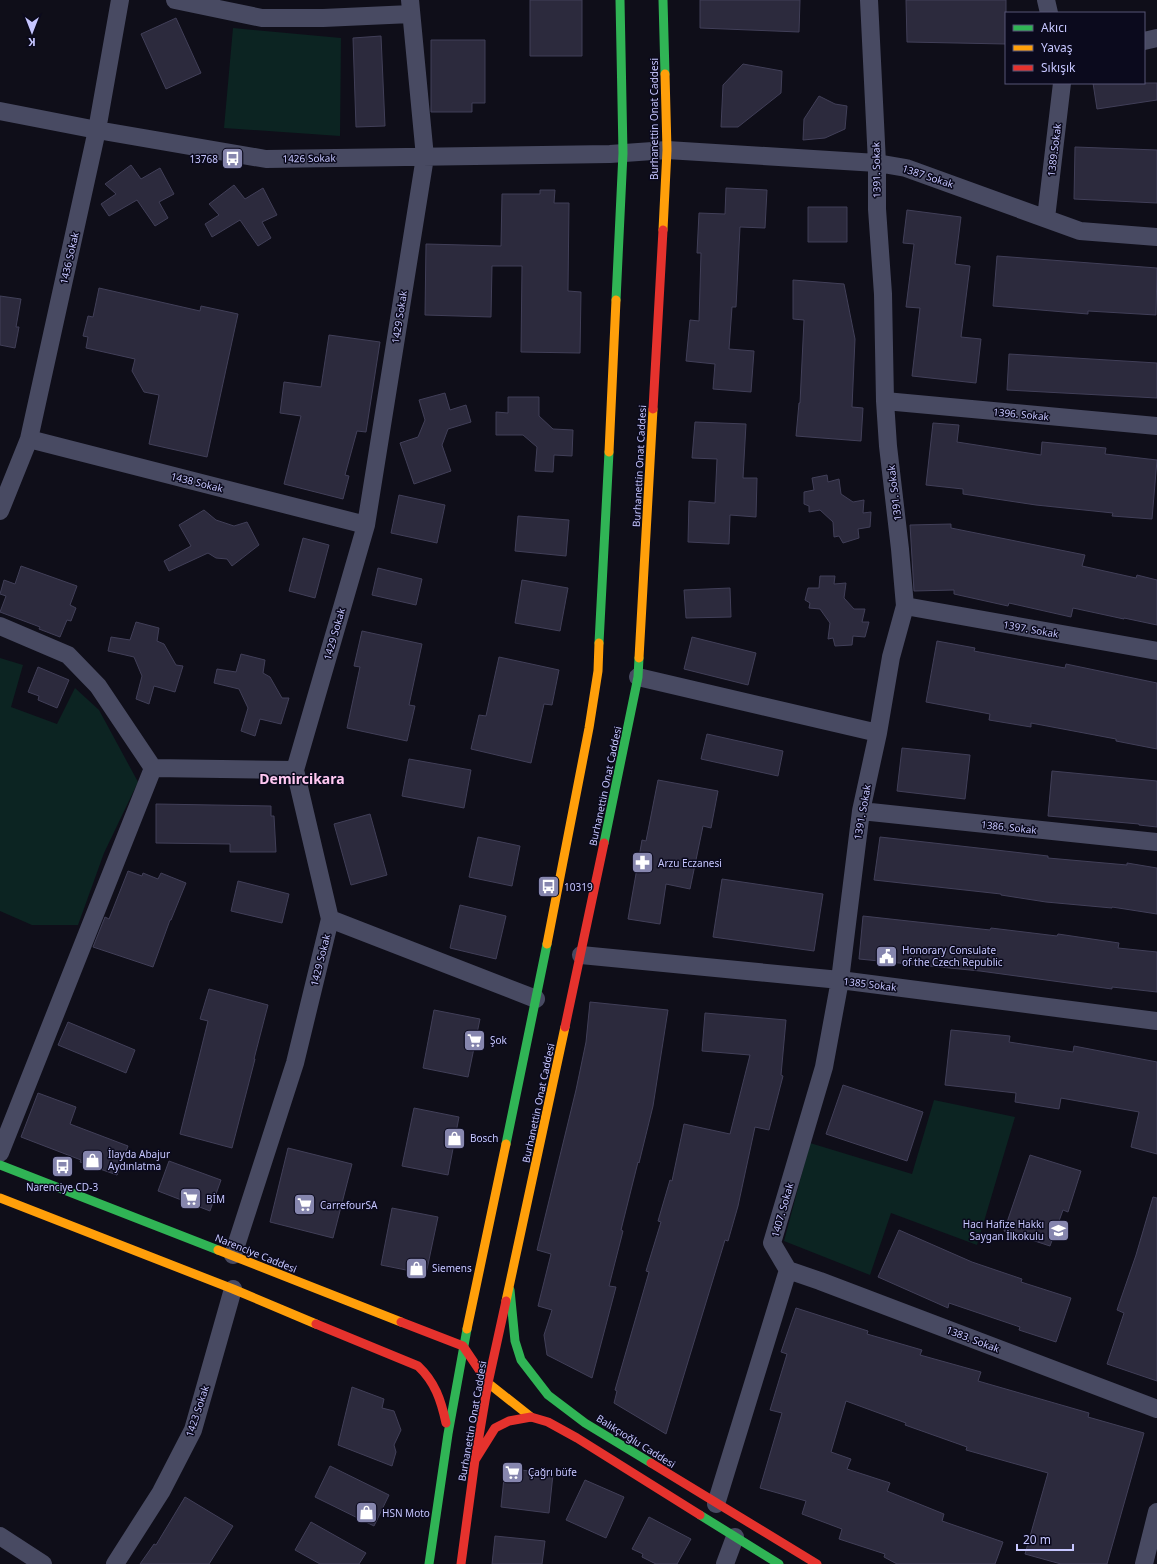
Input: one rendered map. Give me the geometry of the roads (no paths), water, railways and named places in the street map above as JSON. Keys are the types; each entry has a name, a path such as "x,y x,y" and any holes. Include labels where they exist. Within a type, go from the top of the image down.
{"main road":[{"path":"429,1564 448,1434 463,1346 536,999 598,671 623,153 620,0"},
{"name":"Burhanettin Onat Caddesi","path":"461,1564 488,1383 582,955 638,677 667,150 663,0"},
{"name":"Narenciye Caddesi","path":"0,1165 463,1346"},
{"path":"0,1198 233,1289 418,1366 434,1383 441,1399 448,1434"},
{"name":"Balıkçıoğlu Caddesi","path":"510,1287 515,1341 521,1360 548,1395 585,1423 817,1564"},
{"path":"463,1346 488,1383 531,1417 548,1422 578,1438 779,1564"},
{"path":"476,1460 495,1428 510,1421 531,1417"}],"street":[{"name":"1436 Sokak","path":"0,511 29,438 97,130 120,0"},
{"path":"174,0 262,18 323,18 411,7"},
{"name":"1391. Sokak","path":"840,980 861,811 878,733 891,657 904,606 900,549 888,446 885,402 882,294 877,209 877,163 869,0"},
{"path":"1046,0 1049,12"},
{"name":"1429 Sokak","path":"233,1255 295,1063 330,919 296,770 366,525 425,157 411,7"},
{"path":"1145,41 1157,38"},
{"name":"1389.Sokak","path":"1046,218 1062,84"},
{"name":"1426 Sokak","path":"0,111 97,130 266,159 623,153 667,150"},
{"name":"1387 Sokak","path":"667,150 877,163 906,168 1080,231 1157,236"},
{"name":"1396. Sokak","path":"885,402 1157,426"},
{"name":"1438 Sokak","path":"29,438 366,525"},
{"name":"1397. Sokak","path":"904,606 1157,651"},
{"path":"0,626 68,655 98,686 153,768"},
{"path":"638,677 878,733"},
{"path":"153,768 296,770"},
{"path":"0,1153 153,768"},
{"name":"1386. Sokak","path":"861,811 1157,842"},
{"path":"330,919 536,999"},
{"name":"1385 Sokak","path":"582,955 840,980 1157,1021"},
{"name":"1407. Sokak","path":"788,1270 772,1243 824,1067 840,980"},
{"path":"716,1504 788,1270"},
{"name":"1383. Sokak","path":"788,1270 1157,1409"},
{"name":"1423 Sokak","path":"115,1564 161,1492 193,1430 233,1289"},
{"path":"1144,1564 1157,1512"},
{"path":"0,1536 43,1564"},
{"path":"725,1564 734,1537"}],"place":[{"name":"13768","path":"233,159"},
{"name":"Arzu Eczanesi","path":"642,863"},
{"name":"10319","path":"548,887"},
{"name":"Honorary Consulate of the Czech Republic","path":"887,956"},
{"name":"Şok","path":"475,1040"},
{"name":"Bosch","path":"455,1138"},
{"name":"İlayda Abajur Aydınlatma","path":"93,1160"},
{"name":"Narenciye CD-3","path":"62,1167"},
{"name":"BİM","path":"190,1199"},
{"name":"CarrefourSA","path":"305,1205"},
{"name":"Hacı Hafize Hakkı Saygan İlkokulu","path":"1059,1230"},
{"name":"Siemens","path":"417,1268"},
{"name":"Çağrı büfe","path":"513,1472"},
{"name":"HSN Moto","path":"366,1513"}],"district":[{"name":"Demircikara","path":"302,778"}]}
